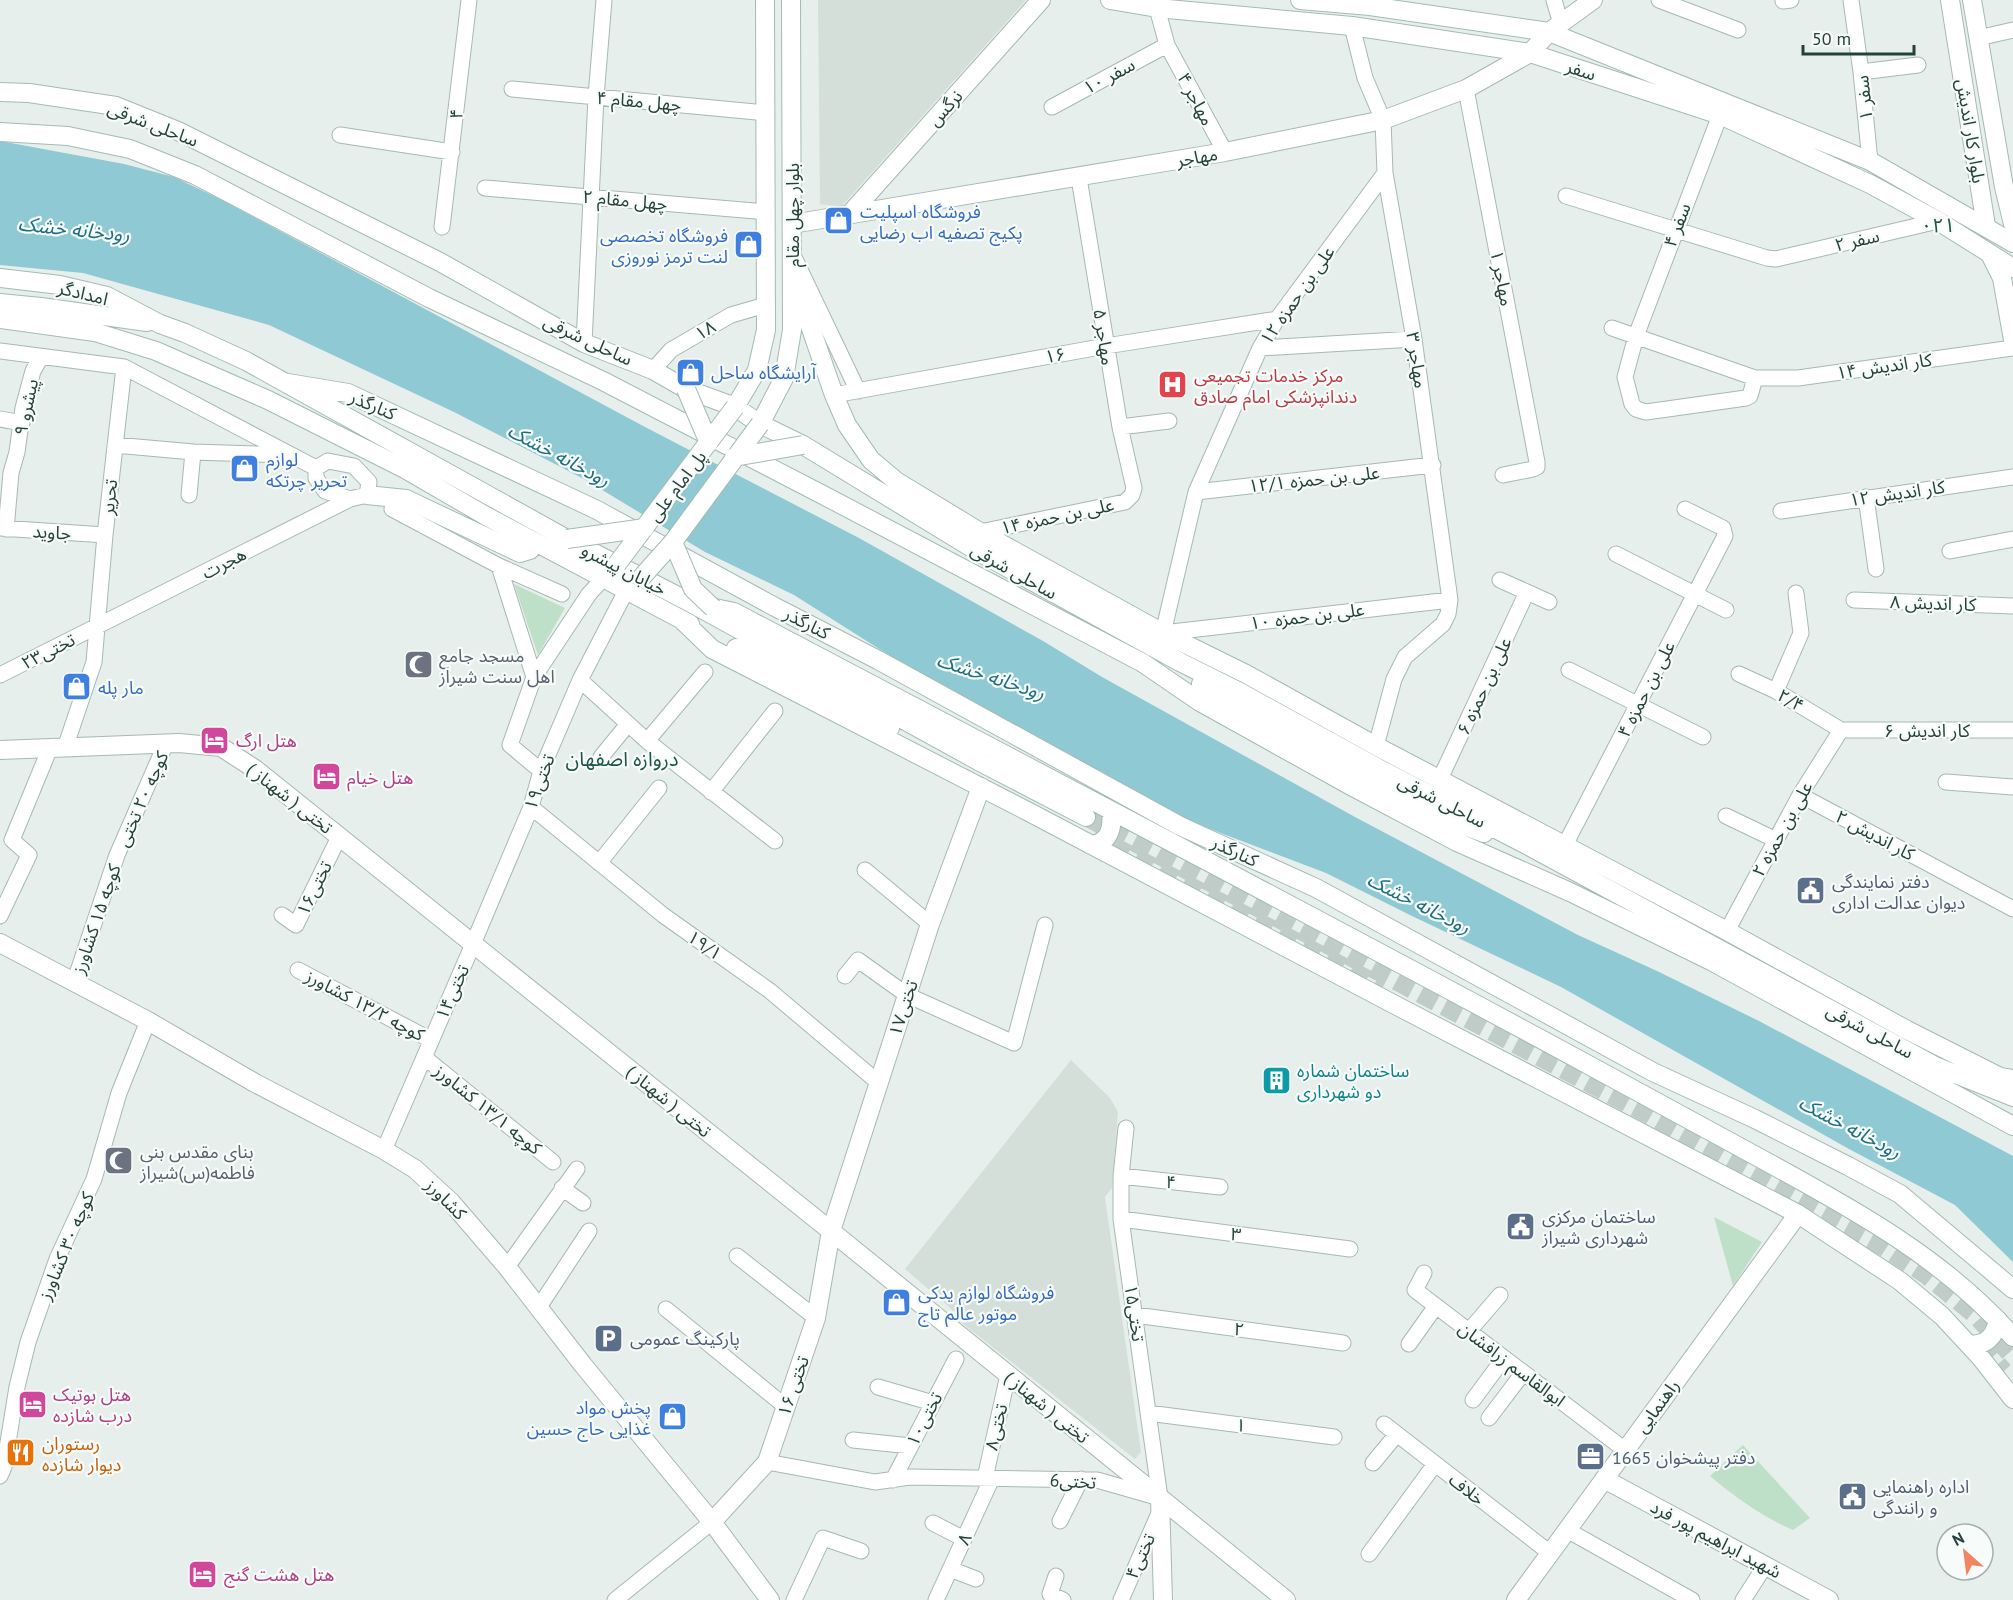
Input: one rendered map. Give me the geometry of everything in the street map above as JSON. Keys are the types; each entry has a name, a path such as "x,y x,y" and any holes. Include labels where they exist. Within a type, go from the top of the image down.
{"main road":[{"name":"بلوار چهل مقام","path":"735,407 757,370 766,330 765,0"},
{"name":"بلوار چهل مقام","path":"760,424 784,378 792,330 791,0"},
{"name":"نرگس","path":"849,215 1041,0"},
{"name":"سفر","path":"1110,0 1158,8 1352,26 1530,53 1720,115 1870,184 1938,221 2013,268"},
{"name":"سفر","path":"1300,0 1370,3 1555,28 1870,161 2013,243"},
{"name":"مهاجر","path":"792,224 1225,152 1383,120 1466,89 1530,53 1555,28 1593,0"},
{"name":"بلوار کار اندیش","path":"1950,0 1986,226"},
{"name":"بلوار کار اندیش","path":"1972,0 2008,186 2013,224"},
{"name":"ساحلی شرقی","path":"0,92 30,93 116,106 178,131 440,262 584,343 653,370 686,388 735,407 760,424 803,445 996,561 1378,768 1523,843 1935,1066 2013,1098"},
{"path":"0,132 68,136 129,149 195,175 429,298 613,387 1143,663 1200,702 1362,792 1457,842 1570,892 1713,962 2013,1126"},
{"path":"1990,255 2002,278 2013,340"},
{"name":"ساحلی شرقی","path":"792,274 847,425 871,460 896,481 980,532 1163,633 1246,674 1376,746 1727,931 1907,1030 2000,1077 2013,1079"},
{"name":"امدادگر","path":"0,278 60,285 107,296 160,324"},
{"path":"0,303 160,324"},
{"name":"خیابان پیشرو","path":"0,319 95,332 156,351 268,400 405,469 602,579 1084,823 982,763 691,603 567,539 288,383 160,324"},
{"name":"کنارگذر","path":"288,383 348,393 597,510 878,660 1180,826 1316,888"},
{"path":"686,388 709,442"},
{"name":"پل امام علی","path":"617,564 735,407"},
{"name":"پل امام علی","path":"626,591 641,578 673,542 760,424"},
{"path":"734,457 803,445"},
{"path":"358,497 406,499 520,553 530,550 536,543"},
{"path":"567,539 645,528"},
{"path":"673,542 682,568 693,589 713,608"},
{"path":"691,603 735,612 1359,941 1834,1199 1913,1249 1950,1277 1998,1320 2013,1338"},
{"path":"681,619 712,649 1798,1214 1900,1281 1942,1317 1969,1344 2013,1399"},
{"path":"1143,663 1191,679 1422,810 1477,831 1523,843"},
{"name":"تختی ( شهناز )","path":"0,750 166,743 221,747 255,769 831,1231 1008,1375 1160,1504 1286,1600"},
{"name":"تختی۱۷","path":"831,1231 930,924 981,787"},
{"path":"1091,845 1101,842 1110,834 1113,827 1111,812"},
{"path":"1115,858 1118,838 1132,822"},
{"path":"1316,888 1356,922 1532,1017 1585,1050 1611,1077"},
{"path":"1316,888 1653,1072 1755,1119 1899,1194 2013,1289"},
{"name":"کشاورز","path":"0,943 148,1021 255,1083 384,1150 415,1169 435,1186 507,1267 583,1365 712,1522 770,1600"},
{"name":"راهنمایی","path":"1516,1600 1798,1214"},
{"name":"تختی ۱۶","path":"712,1522 767,1462 816,1318 831,1231"},
{"path":"1969,1344 1984,1343 1996,1330 1998,1320"},
{"path":"1986,1364 1991,1351 1997,1344 2013,1338"},
{"name":"شهید ابراهیم پور فرد","path":"1604,1479 1829,1600"},
{"path":"1160,1504 1163,1600"}],"street":[{"name":"۴","path":"442,227 469,0"},
{"path":"584,343 596,97 604,0"},
{"path":"1554,0 1555,28"},
{"path":"1659,0 1738,30"},
{"name":"۱ سفر","path":"1851,0 1870,161"},
{"name":"۴ مهاجر","path":"1158,8 1167,45 1225,152"},
{"path":"1352,26 1365,78 1383,120"},
{"path":"1978,38 2013,30"},
{"name":"۱۰ سفر","path":"1052,107 1167,45"},
{"path":"1861,72 1918,65"},
{"name":"چهل مقام ۴","path":"512,89 766,113"},
{"name":"۱ مهاجر","path":"1466,89 1537,467 1503,475"},
{"name":"۴ سفر","path":"1720,115 1674,231 1636,336 1625,376 1632,404 1636,410 1646,412 1746,398 1750,396 1755,378"},
{"name":"۳ مهاجر","path":"1383,120 1385,173 1414,339 1450,600"},
{"path":"340,135 452,152"},
{"name":"۱۲ علی بن حمزه","path":"1163,633 1196,492 1260,348 1277,318 1385,173"},
{"name":"۵ مهاجر","path":"1079,177 1120,427 1134,488 1132,495"},
{"name":"چهل مقام ۲","path":"485,188 766,212"},
{"path":"1566,196 1674,231"},
{"name":"۲ سفر","path":"1674,231 1776,259 1938,221"},
{"path":"792,253 858,391"},
{"name":"۱۸","path":"653,370 671,350 731,315 766,305"},
{"name":"۱۶","path":"834,394 1277,318"},
{"name":"۱۴ کار اندیش","path":"1612,328 1755,378 1798,378 2013,348"},
{"path":"1260,348 1414,339"},
{"path":"0,351 124,367 316,468"},
{"name":"پیشرو ۹","path":"3,529 23,408 33,371 41,357"},
{"name":"تحریر","path":"0,916 29,855 12,840 58,748 94,662 105,535 124,367"},
{"path":"0,419 22,423"},
{"path":"1120,427 1169,421"},
{"path":"115,445 194,452 292,456"},
{"path":"189,495 194,452"},
{"path":"328,461 354,466 369,482 358,497 325,491 316,478 316,468 328,461"},
{"name":"۱۲/۱ علی بن حمزه","path":"1196,492 1433,465"},
{"name":"۱۲ کار اندیش","path":"1781,511 2013,477"},
{"name":"۱۴ علی بن حمزه","path":"980,532 1125,502 1132,495"},
{"name":"هجرت","path":"97,626 358,497"},
{"path":"1866,497 1876,569"},
{"path":"392,509 499,566 562,594"},
{"name":"۴ علی بن حمزه","path":"1565,845 1725,532 1723,528 1685,509"},
{"name":"جاوید","path":"3,529 105,535"},
{"path":"1950,551 2013,539"},
{"path":"1616,554 1726,610"},
{"path":"541,771 510,745 534,677 589,594 617,564"},
{"path":"499,566 534,677"},
{"path":"1500,580 1549,602"},
{"name":"تختی۱۹","path":"473,944 531,807 541,771 580,680 626,591"},
{"name":"۶ علی بن حمزه","path":"1440,779 1527,592"},
{"path":"1776,691 1801,633 1796,593"},
{"path":"1376,746 1394,679 1405,657 1443,624 1448,614 1450,600"},
{"name":"۱۰ علی بن حمزه","path":"1163,633 1450,600"},
{"name":"۸ کار اندیش","path":"1854,600 2013,606"},
{"name":"تختی۲۳","path":"0,675 97,626"},
{"path":"1569,670 1703,737"},
{"path":"647,741 705,672"},
{"name":"۲/۴","path":"1738,674 1776,691 1841,730"},
{"path":"580,680 647,741 775,841"},
{"path":"711,792 775,711"},
{"path":"601,757 628,724"},
{"name":"۶ کار اندیش","path":"1841,730 2013,730"},
{"name":"۲ علی بن حمزه","path":"1727,931 1800,795 1841,730"},
{"name":"کوچه ۲۰ تختی","path":"117,855 166,743"},
{"path":"1946,782 2013,787"},
{"path":"599,863 659,788"},
{"name":"۲ کار اندیش","path":"1800,795 2013,909"},
{"name":"۱۹/۱","path":"531,807 663,915 770,991 879,1083"},
{"path":"1726,816 1776,840"},
{"name":"تختی۱۶","path":"282,915 296,925 339,837"},
{"name":"کوچه ۱۵ کشاورز","path":"74,983 117,855"},
{"path":"865,870 930,924"},
{"path":"845,976 858,960 907,995 1014,1043 1045,925"},
{"name":"تختی۱۴","path":"384,1150 473,944"},
{"name":"کوچه ۱۳/۲ کشاورز","path":"298,970 431,1040"},
{"name":"کوچه ۳۰ کشاورز","path":"0,1476 4,1467 17,1387 28,1342 57,1259 94,1179 119,1093 148,1021"},
{"name":"کوچه ۱۳/۱ کشاورز","path":"424,1057 553,1162"},
{"name":"تختی۱۵","path":"1126,1128 1121,1176 1121,1219 1136,1315 1160,1504"},
{"path":"507,1267 577,1169"},
{"name":"۴","path":"1121,1176 1220,1187"},
{"path":"562,1188 583,1203"},
{"name":"۳","path":"1121,1219 1350,1249"},
{"path":"539,1307 589,1231"},
{"path":"737,1256 816,1318"},
{"name":"ابوالقاسم زرافشان","path":"1424,1273 1415,1290 1625,1450"},
{"path":"1469,1331 1500,1295"},
{"path":"1408,1344 1436,1306"},
{"path":"666,1309 786,1407"},
{"name":"۲","path":"1136,1315 1343,1343"},
{"path":"1473,1400 1504,1358"},
{"name":"تختی۱۰","path":"893,1480 956,1359"},
{"path":"1489,1418 1523,1373"},
{"name":"تختی۸","path":"988,1478 1008,1375"},
{"path":"878,1387 933,1403"},
{"name":"۱","path":"1148,1413 1334,1437"},
{"name":"خلاف","path":"1384,1424 1550,1553"},
{"path":"1373,1463 1396,1434"},
{"path":"853,1440 910,1446"},
{"name":"6تختی","path":"767,1462 875,1482 910,1477 1097,1480 1160,1504"},
{"path":"1369,1554 1435,1464"},
{"name":"۸","path":"936,1600 964,1539 988,1478"},
{"path":"1060,1521 1081,1479"},
{"name":"تختی۴","path":"1120,1600 1160,1504"},
{"path":"615,1600 712,1522"},
{"path":"933,1523 964,1539"},
{"path":"1567,1530 1692,1600"},
{"path":"794,1600 823,1538 861,1551"},
{"path":"1743,1600 1765,1566"},
{"path":"950,1569 975,1579"},
{"path":"1056,1576 1050,1594 1063,1600"}],"shaded area":[{"path":"818,0 1026,0 841,207 820,204"},
{"path":"1071,1060 1110,1098 1118,1112 1112,1188 1105,1197 1141,1452 1135,1459 962,1323 964,1320 905,1269"}],"green space":[{"path":"514,584 565,608 538,655"},
{"path":"1714,1217 1762,1242 1733,1286"},
{"path":"1743,1445 1810,1518 1793,1530 1750,1506 1710,1476"}],"water":[{"name":"رودخانه خشک","path":"0,141 124,164 174,177 222,200 645,427 859,538 1043,641 1102,677 1355,817 1578,935 1759,1021 2013,1156 2013,1262 1955,1205 1849,1149 1561,987 1326,873 1189,821 1108,780 922,676 794,595 705,552 584,479 454,412 269,325 83,273 0,265"}],"tunnel":[{"path":"1086,817 1643,1112 1883,1247 1926,1275 1976,1316 2013,1357"},
{"path":"1112,845 1383,987"},
{"path":"1980,1344 2004,1371"}],"place":[{"name":"فروشگاه اسپلیت پکیج تصفیه اب رضایی","path":"839,221"},
{"name":"فروشگاه تخصصی لنت ترمز نوروزی","path":"749,245"},
{"name":"آرایشگاه ساحل","path":"690,372"},
{"name":"مرکز خدمات تجمیعی دندانپزشکی امام صادق","path":"1173,385"},
{"name":"لوازم تحریر چرتکه","path":"245,469"},
{"name":"مسجد جامع اهل سنت شیراز","path":"418,665"},
{"name":"مار پله","path":"77,687"},
{"name":"هتل ارگ","path":"215,740"},
{"name":"هتل خیام","path":"326,777"},
{"name":"دفتر نمایندگی دیوان عدالت اداری","path":"1811,891"},
{"name":"ساختمان شماره دو شهرداری","path":"1276,1080"},
{"name":"بنای مقدس بنی فاطمه(س)شیراز","path":"119,1161"},
{"name":"ساختمان مرکزی شهرداری شیراز","path":"1521,1226"},
{"name":"فروشگاه لوازم یدکی موتور عالم تاج","path":"897,1302"},
{"name":"پارکینگ عمومی","path":"609,1338"},
{"name":"هتل بوتیک درب شازده","path":"32,1404"},
{"name":"پخش مواد غذایی حاج حسین","path":"672,1417"},
{"name":"رستوران دیوار شازده","path":"21,1453"},
{"name":"دفتر پیشخوان 1665","path":"1591,1457"},
{"name":"اداره راهنمایی و رانندگی","path":"1852,1496"},
{"name":"هتل هشت گنج","path":"203,1574"}],"district":[{"name":"۰۲۱","path":"1938,225"},
{"name":"دروازه اصفهان","path":"622,759"}]}
